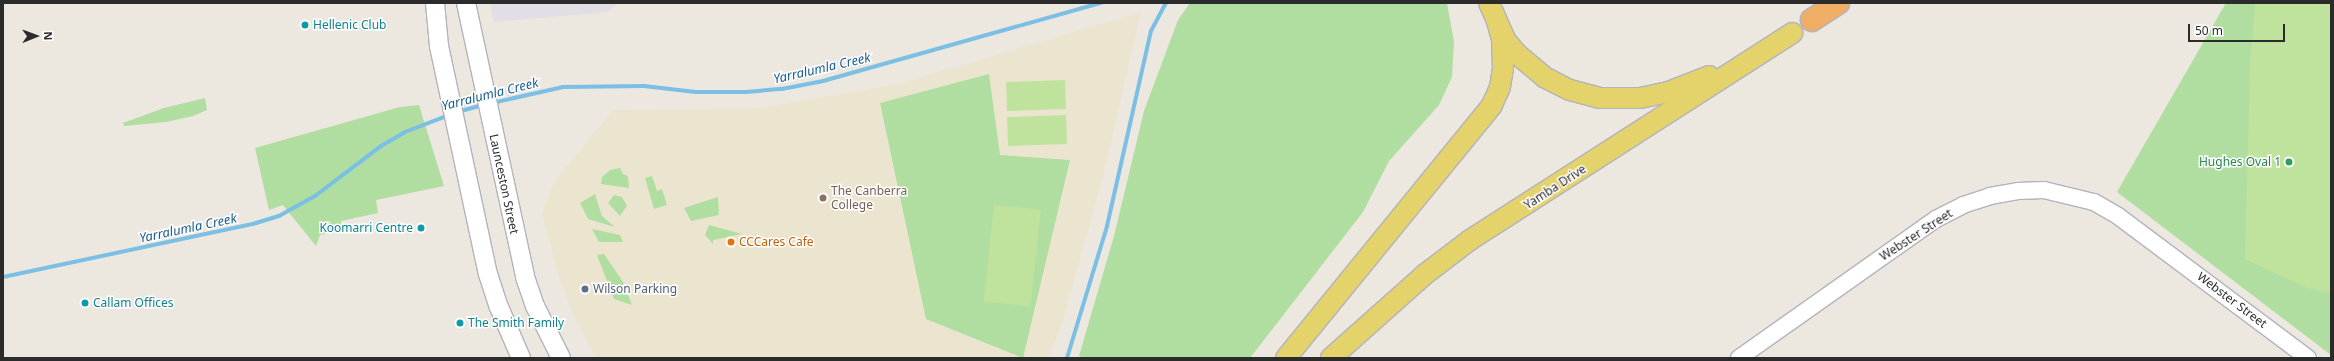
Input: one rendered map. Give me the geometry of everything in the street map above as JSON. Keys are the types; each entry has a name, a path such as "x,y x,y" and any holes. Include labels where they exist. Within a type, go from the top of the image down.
{"highway":[{"path":"1812,20 1838,3"}],"main road":[{"path":"434,3 450,99 488,274 499,307 521,358"},
{"name":"Launceston Street","path":"466,3 525,277 535,306 561,358"},
{"path":"1489,3 1497,22 1511,47 1544,77 1584,95 1614,99 1654,95 1684,86 1792,33 1812,20 1830,3"},
{"path":"1286,358 1492,105 1500,87 1503,68 1503,45 1497,22"},
{"name":"Yamba Drive","path":"1331,358 1424,275 1470,240 1792,33"}],"street":[{"name":"Webster Street","path":"1739,358 1936,220 1963,205 1990,196 2018,191 2044,190 2094,202 2118,216 2308,358"}],"shaded area":[{"path":"490,3 618,3 608,12 494,22"},
{"name":"The Canberra College","path":"1141,12 1104,173 1064,317 1049,358 596,358 573,314 559,277 542,214 554,182 613,110 755,109 898,84"}],"green space":[{"path":"1190,3 1447,3 1454,42 1452,77 1439,105 1389,161 1363,212 1250,358 1084,358 1079,356 1114,236 1144,111 1178,20"},
{"path":"2226,3 2331,3 2331,355 2117,192"},
{"name":"Hughes Oval 1","path":"2255,3 2331,3 2331,293 2307,288 2245,259 2250,65"},
{"path":"989,74 1000,155 1070,160 1023,358 926,319 880,103"},
{"path":"1065,80 1066,109 1007,111 1006,82"},
{"path":"205,98 207,110 193,116 166,122 124,126 123,123 164,108"},
{"path":"419,105 444,186 376,200 378,213 341,221 343,230 320,235 316,246 283,205 269,210 255,148 400,107"},
{"path":"1066,115 1067,144 1008,146 1007,117"},
{"path":"620,168 623,174 628,176 629,188 601,184 602,177 610,170"},
{"path":"652,176 657,191 662,189 667,205 654,209 645,178"},
{"path":"595,194 602,216 615,227 588,219 580,203"},
{"path":"614,195 622,197 627,206 620,216 608,203"},
{"path":"718,197 719,215 691,221 684,208"},
{"path":"994,205 1041,210 1031,306 984,301"},
{"path":"709,225 742,234 713,240 713,244 705,235"},
{"path":"592,229 620,235 623,242 599,242"},
{"path":"604,254 623,282 632,305 614,299 597,255"}],"waterway":[{"name":"Yarralumla Creek","path":"492,103 563,87 644,86 696,92 746,92 782,89 823,81 1101,3"},
{"path":"1067,358 1107,226 1151,31 1166,3"},
{"name":"Yarralumla Creek","path":"457,112 483,105"},
{"name":"Yarralumla Creek","path":"3,277 256,223 279,216 315,196 381,146 405,132 449,115"}],"place":[{"name":"Hellenic Club","path":"305,25"},
{"name":"Hughes Oval 1","path":"2289,162"},
{"name":"The Canberra College","path":"823,198"},
{"name":"Koomarri Centre","path":"421,228"},
{"name":"CCCares Cafe","path":"731,242"},
{"name":"Wilson Parking","path":"585,289"},
{"name":"Callam Offices","path":"85,303"},
{"name":"The Smith Family","path":"460,323"}]}
